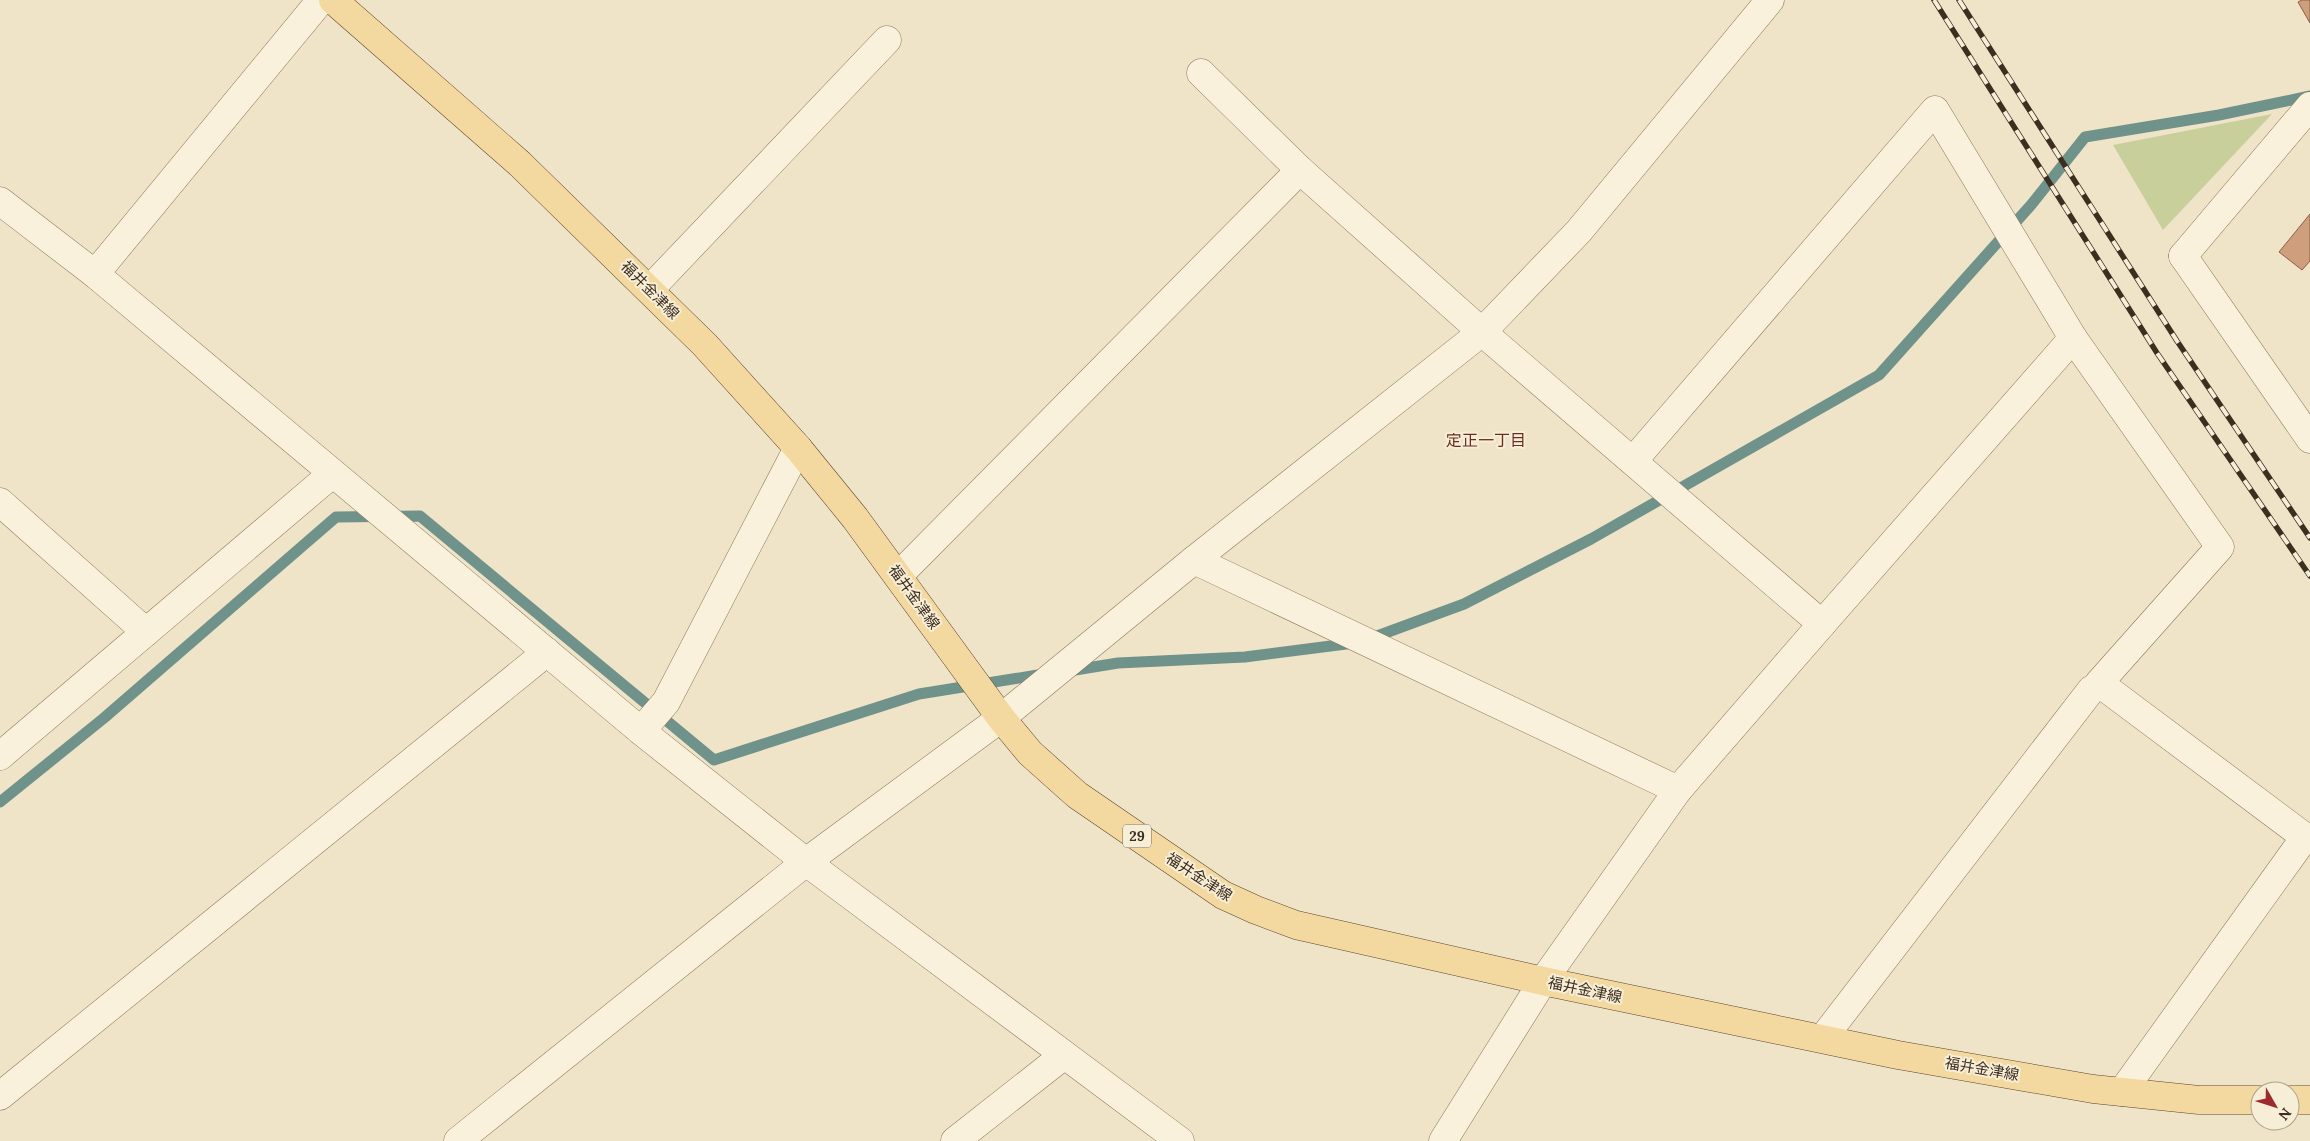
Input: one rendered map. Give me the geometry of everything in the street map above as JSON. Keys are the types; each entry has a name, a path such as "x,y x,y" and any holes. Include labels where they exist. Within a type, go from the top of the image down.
{"main road":[{"name":"福井金津線","path":"333,0 520,164 650,289 705,345 798,448 899,576 1001,718 1030,753 1078,795 1223,894 1256,910 1296,925 1543,981 1898,1055 2093,1089 2199,1100 2250,1100"}],"street":[{"path":"95,274 321,0"},
{"path":"458,1141 806,862 1001,718 1194,560 1482,332 1579,231 1770,0"},
{"path":"650,289 887,40"},
{"path":"1202,73 1300,170 1482,332 1822,624"},
{"path":"2310,106 2183,256 2310,439"},
{"path":"1633,461 1935,110 2073,338 2220,547 2099,683 2305,837 2122,1092"},
{"path":"899,576 1300,170"},
{"path":"0,202 95,274 641,731 806,862 1063,1056 1180,1141"},
{"path":"1443,1141 1543,981 1678,790 2073,338"},
{"path":"641,731 666,702 798,448"},
{"path":"0,756 332,474"},
{"path":"0,502 146,632"},
{"path":"1194,560 1678,790"},
{"path":"0,1096 547,652"},
{"path":"1822,1038 2091,690"},
{"path":"954,1141 1063,1056"}],"green space":[{"path":"2272,114 2163,230 2113,145"}],"building":[{"path":"2310,0 2310,23 2298,2"},
{"path":"2310,214 2310,261 2302,270 2279,252"}],"waterway":[{"path":"1369,639 1464,604 1591,539 1879,375 2031,205 2085,137 2219,115 2310,96"},
{"path":"0,802 104,718 336,517 420,516 714,760 919,694 1044,674"},
{"path":"1069,671 1118,663 1245,657 1354,643"}],"railway":[{"path":"1934,0 2157,353 2310,576"},
{"path":"1959,0 2177,341 2310,538"}],"district":[{"name":"定正一丁目","path":"1486,440"}]}
